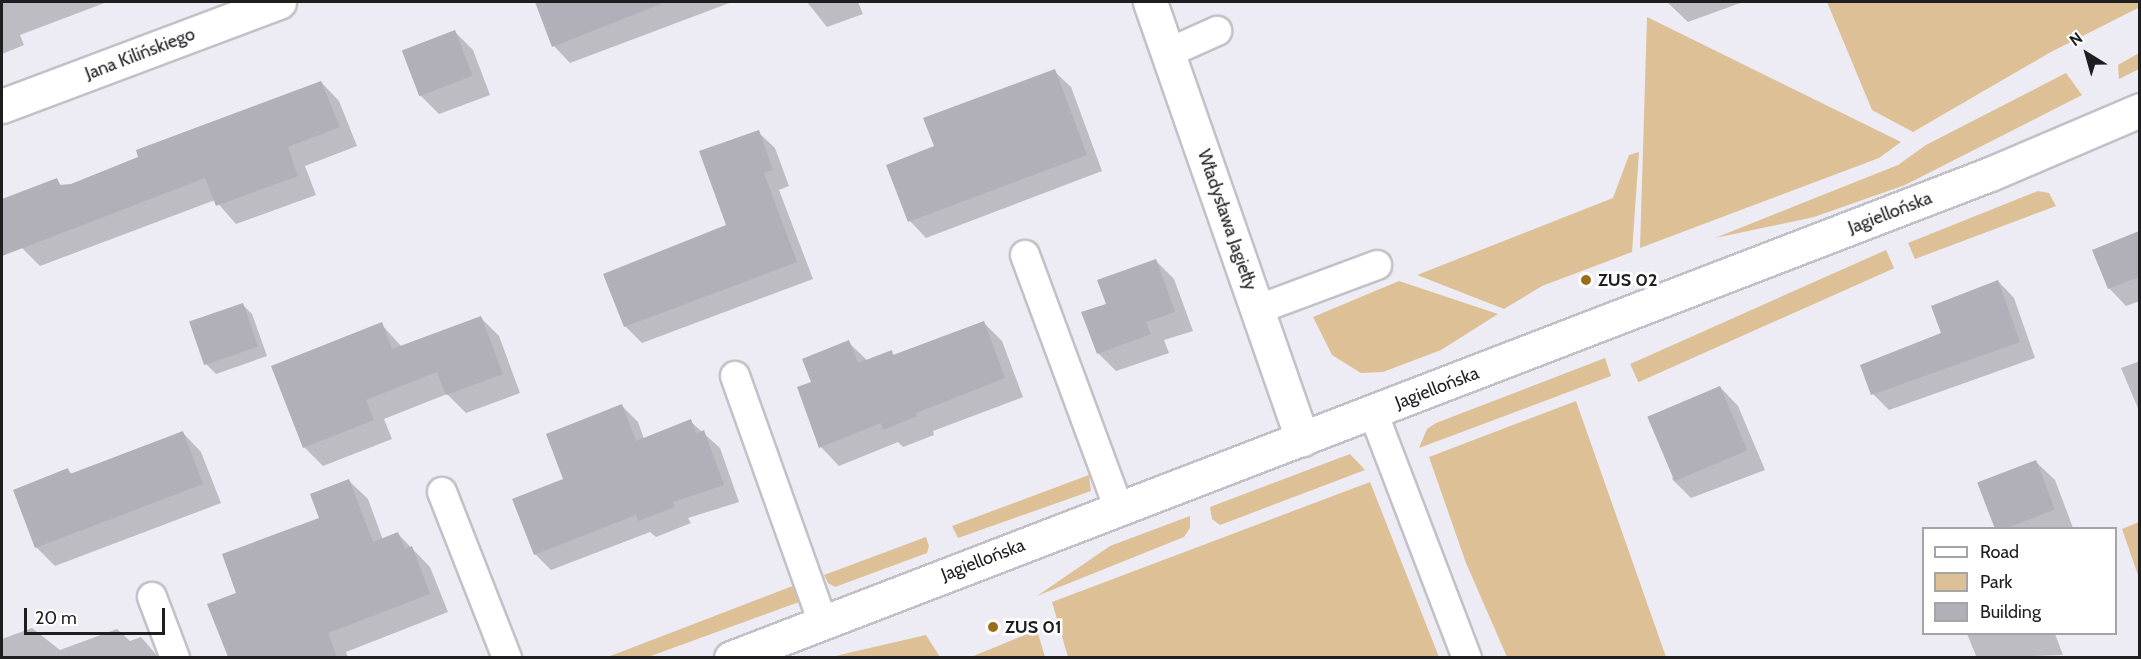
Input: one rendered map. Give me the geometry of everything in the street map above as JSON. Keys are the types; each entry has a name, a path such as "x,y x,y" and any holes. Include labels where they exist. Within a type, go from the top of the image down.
{"main road":[{"name":"Jana Kilińskiego","path":"2,106 279,2"},
{"name":"Władysława Jagiełły","path":"1150,2 1259,309 1302,439"},
{"name":"Jagiellońska","path":"731,657 1980,178 2139,110"}],"lane":[{"path":"1168,53 1217,31"},
{"path":"1025,255 1119,509"},
{"path":"1259,309 1377,265"},
{"path":"735,376 823,622"},
{"path":"1373,412 1467,657"},
{"path":"442,492 507,657"},
{"path":"152,597 176,657"}],"green space":[{"path":"1827,2 2139,2 2140,7 2049,53 1913,132 1872,110"},
{"path":"1647,17 1901,142 1879,158 1640,248"},
{"path":"2139,53 2139,69 2119,79 2118,65"},
{"path":"2066,73 2082,95 1905,185 1814,217 1715,238 1898,165 1926,145"},
{"path":"1639,152 1632,252 1542,286 1504,309 1417,275 1613,198 1629,155"},
{"path":"2038,191 2049,193 2056,206 1915,259 1908,243"},
{"path":"1886,250 1894,268 1638,382 1630,364"},
{"path":"1399,281 1498,314 1441,350 1383,372 1361,373 1332,355 1313,317"},
{"path":"1605,358 1611,376 1419,448 1427,429 1436,423"},
{"path":"1576,401 1666,657 1507,657 1466,563 1429,457"},
{"path":"1350,454 1365,470 1220,525 1212,519 1210,507"},
{"path":"1089,475 1091,491 958,538 952,526"},
{"path":"1370,482 1439,657 1068,657 1052,602"},
{"path":"1190,516 1190,528 1184,537 1037,596 1110,546"},
{"path":"2139,522 2139,578 2122,529"},
{"path":"926,537 929,546 927,553 835,587 828,583 824,575"},
{"path":"798,584 803,594 799,602 648,657 605,658"},
{"path":"1037,630 1045,657 971,657"},
{"path":"926,635 940,657 832,657 848,653"}],"building":[{"path":"535,2 660,2 661,4 552,47"},
{"path":"455,30 473,76 419,96 402,50"},
{"path":"1055,69 1087,155 908,222 886,165 934,146 923,118"},
{"path":"321,81 340,127 288,147 298,176 216,206 205,178 2,256 2,199 57,178 60,185 71,184 138,157 136,150"},
{"path":"759,130 773,170 764,173 797,262 624,327 603,274 726,225 699,151"},
{"path":"2139,231 2139,277 2108,289 2092,250"},
{"path":"1156,259 1175,312 1146,322 1151,334 1097,354 1081,312 1106,304 1097,280"},
{"path":"1998,280 2020,342 1871,395 1860,365 1941,333 1931,306"},
{"path":"243,303 258,346 204,365 189,322"},
{"path":"481,316 503,374 446,395 437,372 366,400 374,420 303,448 271,366 382,322 392,349"},
{"path":"984,321 1005,378 916,413 917,416 883,430 881,423 819,448 797,387 811,382 802,359 849,340 858,363 892,350 893,355"},
{"path":"1720,386 1747,450 1675,481 1647,417"},
{"path":"622,404 636,441 691,419 696,434 704,430 724,485 673,502 675,507 638,521 636,515 534,555 512,499 563,479 546,434"},
{"path":"183,431 203,484 35,548 13,490 68,468 70,474"},
{"path":"2036,460 2055,509 2009,527 1994,527 1977,483"},
{"path":"349,479 373,542 398,532 405,549 412,546 430,594 328,633 337,657 228,657 207,604 236,593 222,554 319,518 310,494"}],"place":[{"name":"ZUS 02","path":"1586,280"},
{"name":"ZUS 01","path":"993,627"}]}
